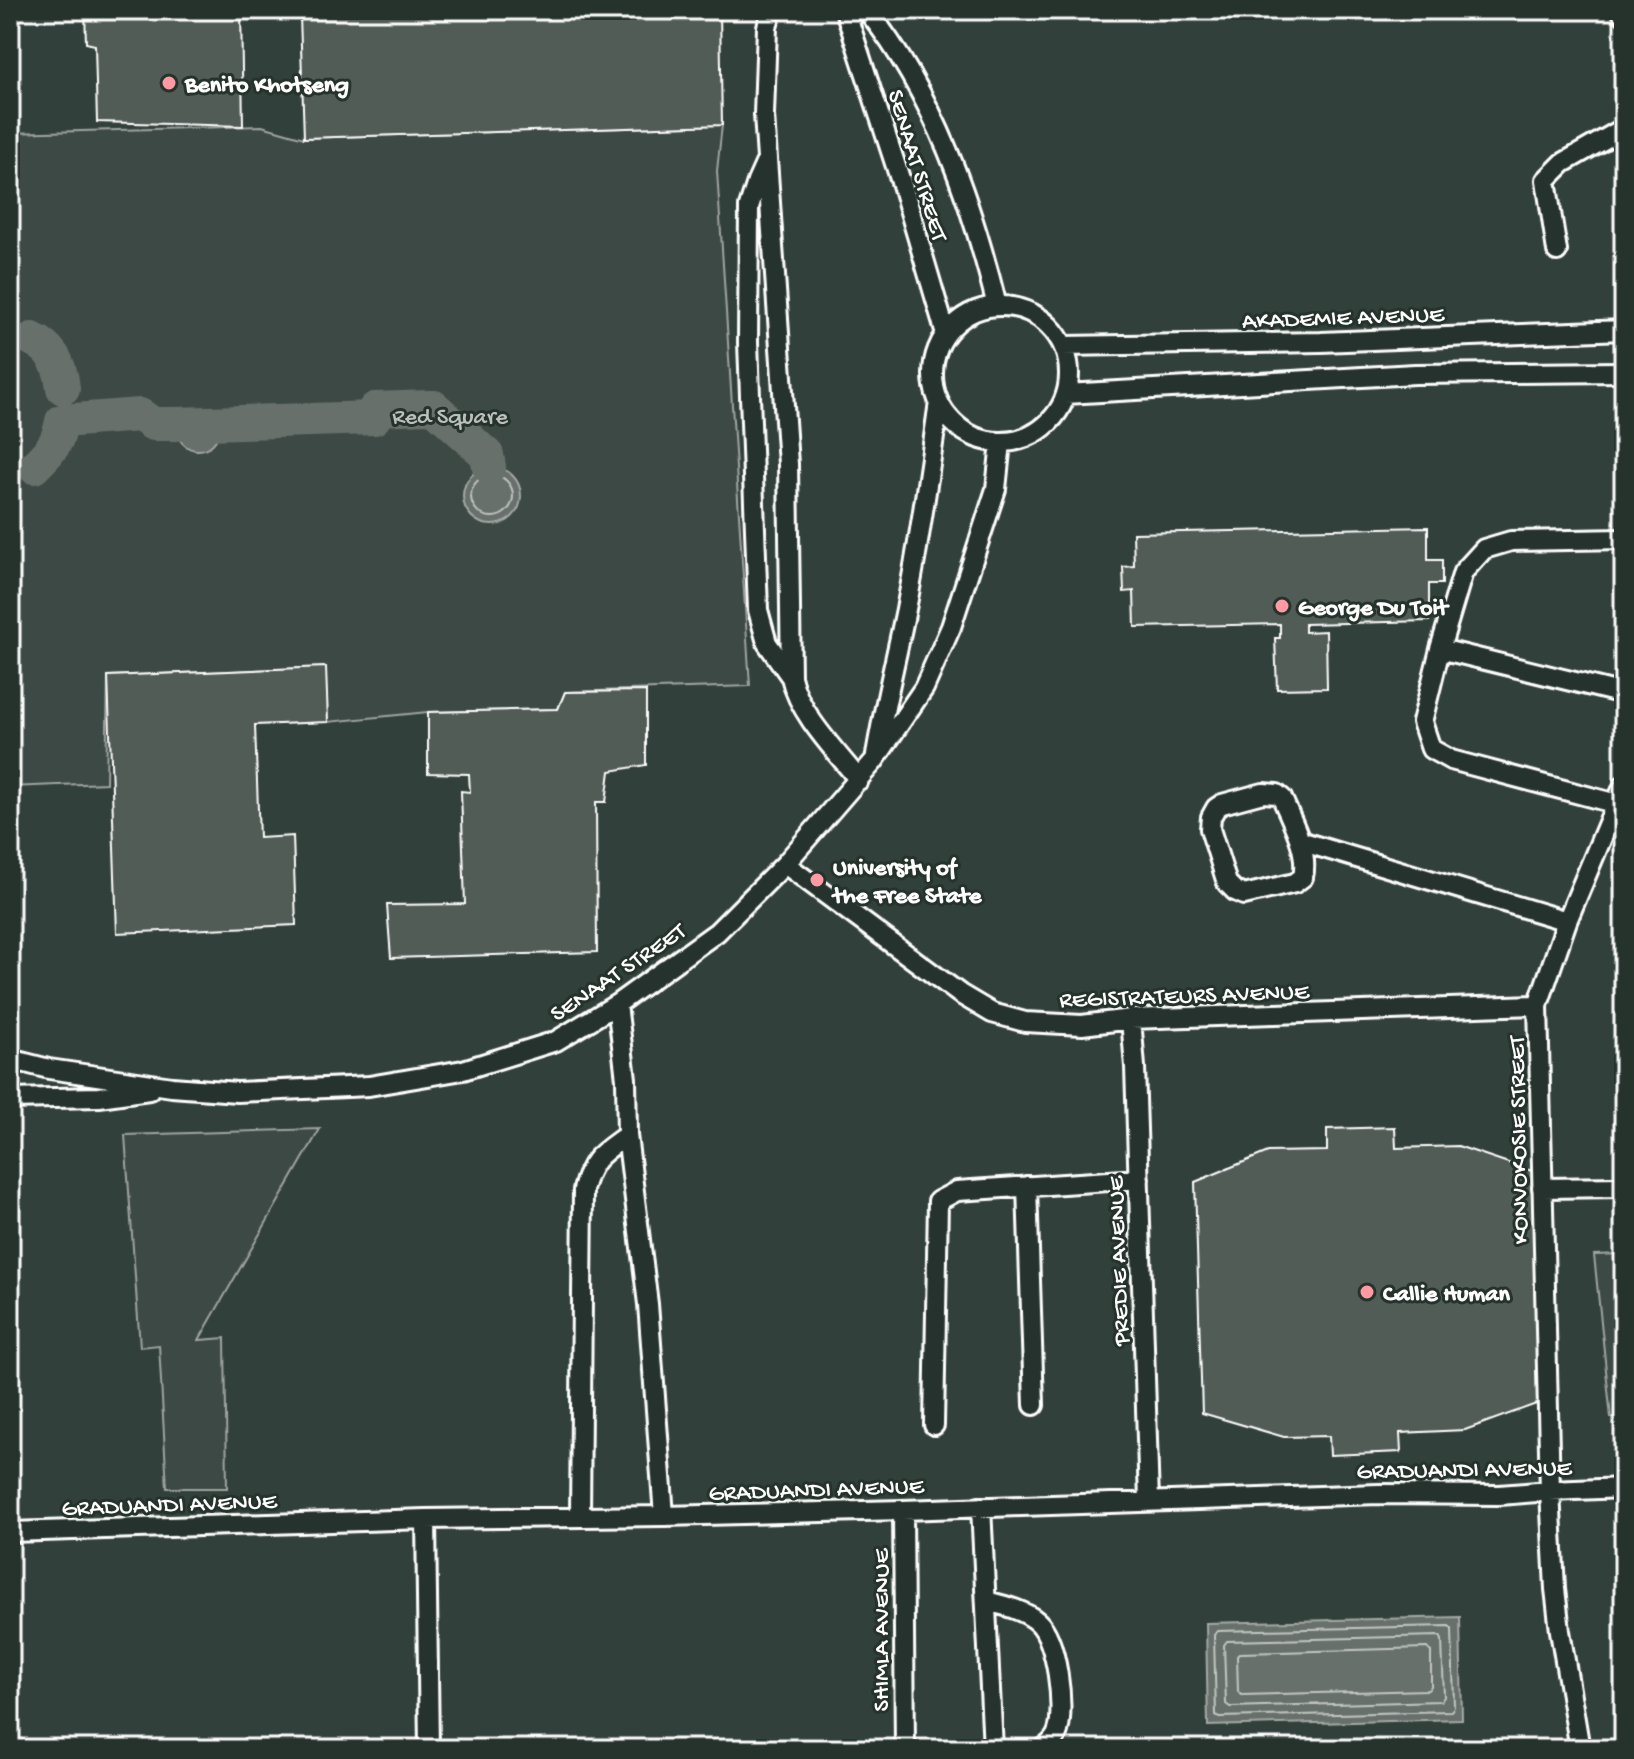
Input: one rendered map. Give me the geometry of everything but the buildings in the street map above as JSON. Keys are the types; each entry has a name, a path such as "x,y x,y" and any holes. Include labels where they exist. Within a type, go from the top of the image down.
{"lane":[{"path":"772,10 767,27 764,115 788,464 791,677 795,693 808,715 859,780"},
{"name":"SENAAT STREET","path":"845,10 946,334 933,367 939,402 920,533 874,761"},
{"name":"SENAAT STREET","path":"867,10 890,39 926,101 953,165 982,248 997,306"},
{"path":"1557,251 1546,180 1563,163 1624,128"},
{"path":"767,160 749,207 748,342 758,610 767,643 791,677"},
{"path":"939,402 958,427 971,435 1001,442 1022,439 1042,429 1057,414 1069,378 1063,346 1052,329 1037,316 1017,308 997,306 978,310 960,320 946,334"},
{"name":"AKADEMIE AVENUE","path":"1063,346 1321,342 1624,330"},
{"path":"1066,394 1415,374 1624,372"},
{"name":"SENAAT STREET","path":"10,1059 49,1069 172,1087 237,1092 369,1086 463,1070 556,1041 617,1004 717,932 785,864 859,780 924,688 951,627 996,489 1001,442"},
{"path":"1620,807 1451,760 1431,749 1422,722 1463,572 1484,549 1511,541 1624,539"},
{"path":"1440,649 1624,694"},
{"name":"KONVOKOSIE STREET","path":"1580,1749 1555,1589 1538,1005 1567,921 1620,807 1624,785"},
{"path":"1263,793 1277,794 1282,798 1300,841 1305,868 1303,877 1295,883 1244,895 1227,883 1210,829 1211,817 1222,804 1263,793"},
{"path":"1300,841 1567,921"},
{"name":"REGISTRATEURS AVENUE","path":"785,864 960,994 992,1013 1025,1022 1082,1025 1131,1019 1538,1005"},
{"path":"617,1004 626,1079 627,1135 648,1304 664,1516"},
{"name":"PREDIE AVENUE","path":"1131,1019 1149,1501"},
{"name":"SENAAT STREET","path":"10,1099 99,1097 172,1087"},
{"path":"580,1516 583,1190 589,1169 597,1157 627,1135"},
{"path":"934,1425 938,1201 957,1191 1139,1179"},
{"path":"1027,1186 1034,1405"},
{"path":"1542,1188 1624,1187"},
{"name":"GRADUANDI AVENUE","path":"10,1532 426,1519 903,1510 1379,1494 1499,1495 1624,1488"},
{"path":"981,1507 993,1749"},
{"name":"SHIMLA AVENUE","path":"903,1510 905,1749"},
{"path":"426,1519 429,1749"},
{"path":"986,1601 1011,1607 1038,1622 1050,1640 1057,1663 1060,1706 1058,1732 1042,1749"}],"shaded area":[{"name":"University of the Free State","path":"10,10 1624,10 1624,1749 10,1749"}],"green space":[{"name":"Red Square","path":"722,125 717,171 750,686 565,692 558,709 428,712 328,722 325,667 108,676 106,783 10,787 10,133 262,126 304,138"},
{"path":"320,1129 199,1340 225,1338 227,1488 167,1488 159,1345 140,1347 125,1135"},
{"path":"1624,1254 1624,1418 1611,1418 1594,1255"}],"water":[{"path":"198,408 213,414 219,429 213,444 198,450 183,444 177,429 183,414"},
{"path":"492,467 513,475 521,496 513,517 492,525 471,517 463,496 471,475"},
{"path":"1460,1617 1462,1719 1208,1726 1206,1623"}],"waterway":[{"path":"32,339 55,359 63,388"},
{"path":"34,467 52,447 62,421 140,415 153,424 374,418 375,409 429,407 434,407 487,455 489,467"}],"place":[{"name":"Benito Khotseng","path":"169,83"},
{"name":"George Du Toit","path":"1282,606"},
{"name":"University of the Free State","path":"817,880"},
{"name":"Callie Human","path":"1367,1292"}]}
